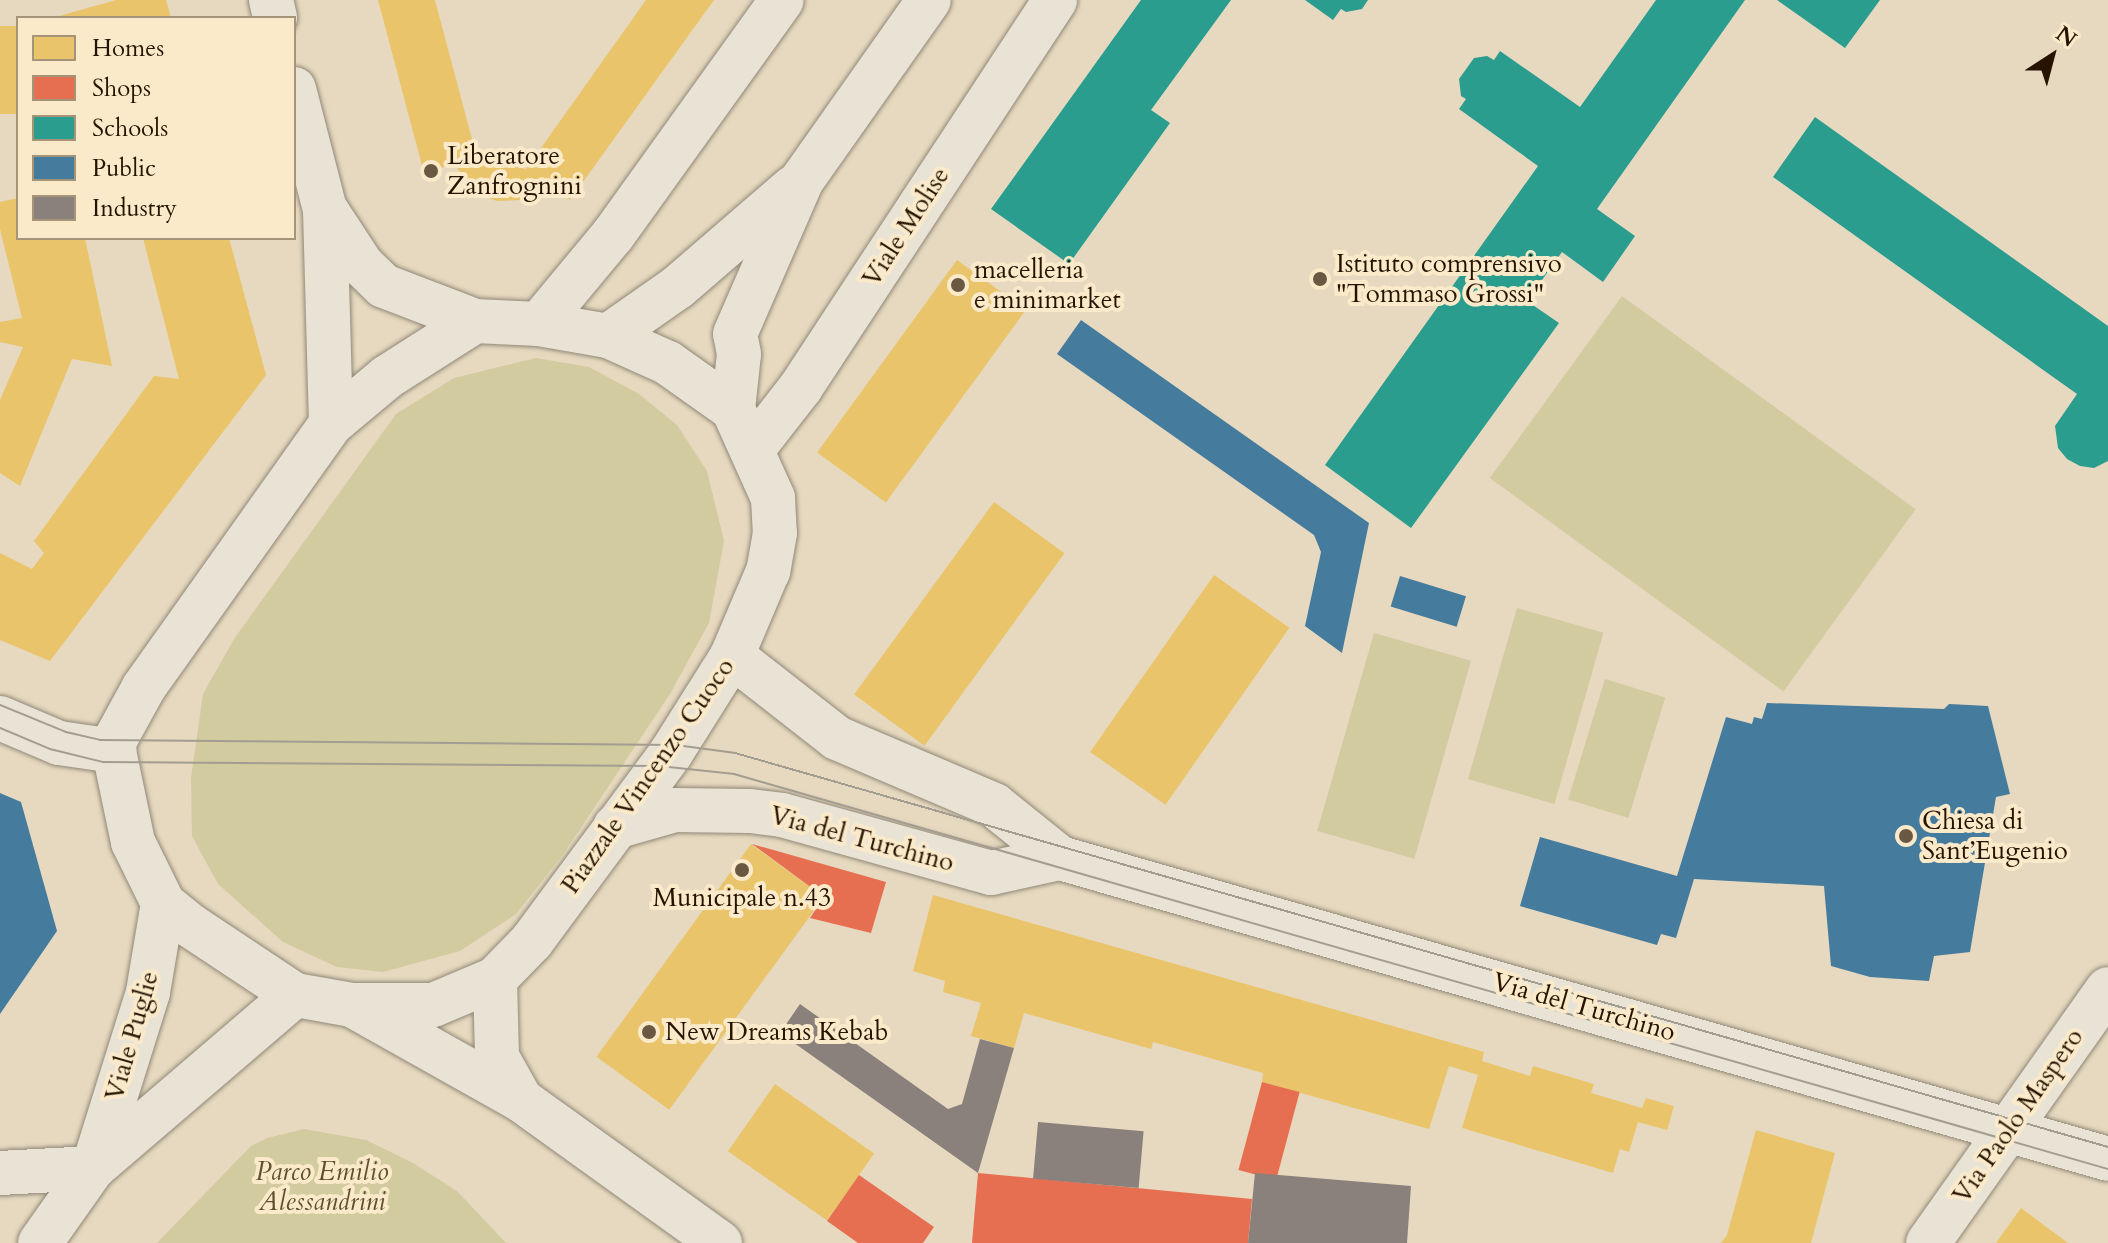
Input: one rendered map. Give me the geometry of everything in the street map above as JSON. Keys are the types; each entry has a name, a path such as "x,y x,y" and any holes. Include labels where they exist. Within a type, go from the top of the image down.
{"street":[{"path":"539,324 613,235 782,0"},
{"path":"733,409 739,354 735,334 802,180 929,0"},
{"name":"Viale Molise","path":"752,450 801,387 1055,0"},
{"path":"296,97 325,210 331,424"},
{"path":"608,336 678,287 802,180"},
{"name":"Piazzale Vincenzo Cuoco","path":"114,751 133,842 163,903 191,926 295,995 352,1005 433,1005 495,979 532,941 671,753 732,656 754,612 768,571 775,533 773,498 733,409 668,363 608,336 539,324 475,321 384,286 362,265 325,210"},
{"path":"0,718 59,743 114,751 115,740 144,687 331,424 387,377 475,321"},
{"name":"Via del Turchino","path":"732,656 837,738 994,805 1060,858 2108,1159"},
{"name":"Via del Turchino","path":"615,827 675,810 750,811 782,815 991,873 1060,858"},
{"name":"Viale Puglie","path":"93,1168 148,992 163,903"},
{"path":"495,979 497,1057 521,1100"},
{"name":"Via Paolo Maspero","path":"1928,1243 2108,989"},
{"name":"Viale Puglie","path":"40,1243 93,1168 295,995"},
{"path":"352,1005 521,1100 720,1243"},
{"path":"0,1173 93,1168"}],"green space":[{"path":"1622,296 1916,509 1783,691 1490,478"},
{"path":"536,358 589,367 639,394 677,425 707,471 724,541 709,623 670,694 564,853 516,914 460,951 383,972 337,967 283,942 218,884 192,836 191,778 203,694 234,639 396,414 454,378"},
{"path":"1517,608 1604,633 1554,804 1468,779"},
{"path":"1374,633 1471,661 1414,859 1317,831"},
{"path":"1605,679 1665,697 1628,818 1568,799"},
{"name":"Parco Emilio Alessandrini","path":"304,1129 366,1140 413,1163 457,1191 506,1243 157,1243 251,1146 267,1138"}],"building: Homes":[{"path":"116,0 166,0 170,16 59,16"},
{"path":"378,0 435,0 477,158 526,169 646,0 714,0 570,200 545,182 520,200 497,201 475,193 454,164 424,173"},
{"path":"0,26 16,26 16,114 0,114"},
{"path":"16,198 16,240 85,240 112,366 72,359 20,486 0,473 0,400 23,347 0,342 0,322 22,318 0,229 0,202"},
{"path":"144,240 230,240 266,375 50,661 0,640 0,553 32,569 44,553 34,541 154,376 179,379"},
{"path":"957,260 1026,310 886,503 817,453"},
{"path":"994,502 1064,553 924,746 854,695"},
{"path":"1214,575 1289,628 1165,805 1090,752"},
{"path":"751,844 824,897 669,1110 596,1057"},
{"path":"933,895 1484,1052 1482,1061 1530,1076 1533,1066 1594,1084 1591,1093 1642,1108 1646,1098 1674,1106 1667,1130 1638,1122 1629,1152 1620,1149 1613,1173 1462,1128 1478,1075 1449,1066 1429,1129 1262,1082 1263,1073 1153,1042 1151,1049 1024,1013 1014,1048 971,1036 981,1003 943,992 945,981 913,971"},
{"path":"775,1084 874,1153 827,1221 728,1151"},
{"path":"1756,1130 1835,1153 1811,1243 1721,1243 1727,1235"},
{"path":"2021,1208 2068,1243 1996,1243"}],"building: Shops":[{"path":"752,844 886,882 871,933 810,918 824,897"},
{"path":"1262,1082 1300,1092 1276,1180 1238,1170"},
{"path":"978,1173 1252,1199 1248,1243 972,1243"},
{"path":"859,1175 934,1227 923,1243 858,1243 827,1221"}],"building: Schools":[{"path":"1141,0 1231,0 1151,110 1170,123 1069,264 991,209"},
{"path":"1305,0 1368,0 1362,9 1346,12 1341,9 1333,20"},
{"path":"1656,0 1745,0 1597,209 1635,236 1603,282 1562,252 1527,301 1559,323 1411,528 1325,465 1538,166 1459,109 1466,99 1461,96 1459,79 1474,58 1487,56 1494,60 1500,51 1580,107"},
{"path":"1777,0 1880,0 1845,48"},
{"path":"1815,117 2108,326 2108,461 2094,468 2080,466 2067,459 2058,448 2055,426 2077,394 1773,177"}],"building: Public":[{"path":"1081,320 1369,523 1342,653 1305,626 1321,552 1314,535 1057,354"},
{"path":"1400,576 1466,596 1457,627 1391,607"},
{"path":"1767,703 1944,709 1949,704 1988,706 2010,794 1996,797 1970,952 1934,956 1929,981 1870,977 1831,966 1824,886 1694,879 1676,938 1661,934 1657,945 1520,906 1540,837 1677,876 1726,717 1752,724 1754,717 1762,719"},
{"path":"0,793 21,802 57,931 0,1014"}],"building: Industry":[{"path":"800,1004 948,1109 962,1104 980,1039 1014,1048 978,1173 780,1033"},
{"path":"1038,1122 1144,1131 1139,1188 1033,1179"},
{"path":"1255,1173 1411,1186 1407,1243 1248,1243"}],"tram line":[{"path":"0,705 66,732 100,740 676,745 735,753 2108,1147"},
{"path":"0,728 50,749 103,762 660,766 734,774 2108,1169"}],"place":[{"name":"Liberatore Zanfrognini","path":"431,171"},
{"name":"Istituto comprensivo \"Tommaso Grossi\"","path":"1320,279"},
{"name":"macelleria e minimarket","path":"958,285"},
{"name":"Chiesa di Sant’Eugenio","path":"1906,836"},
{"name":"Municipale n.43","path":"742,870"},
{"name":"New Dreams Kebab","path":"649,1032"}]}
